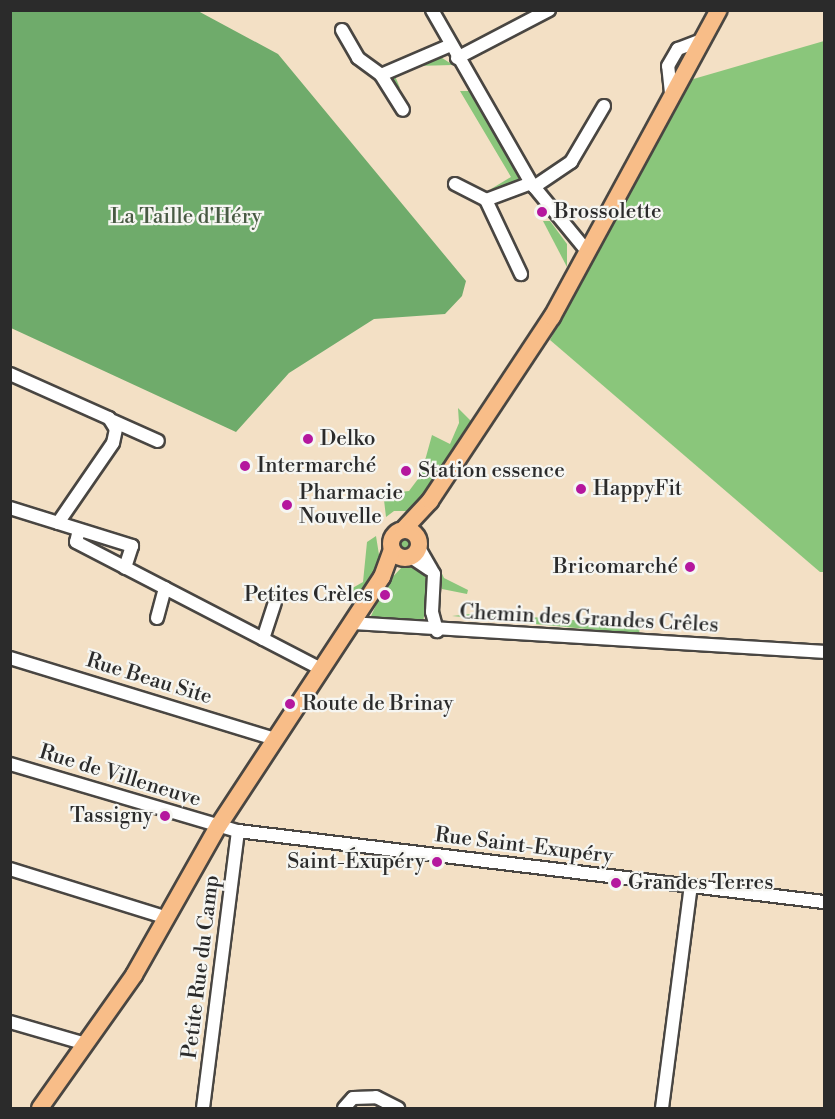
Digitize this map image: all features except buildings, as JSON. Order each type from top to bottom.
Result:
[{"type":"main road","points":[[40,1108],[86,1044],[167,918],[219,825],[381,577],[408,547],[430,501],[552,317],[671,93],[719,10]]},
{"type":"street","points":[[432,10],[532,185],[586,250]]},
{"type":"street","points":[[457,57],[530,14],[549,10]]},
{"type":"street","points":[[342,30],[358,58],[381,75],[402,110]]},
{"type":"street","points":[[381,75],[451,45]]},
{"type":"street","points":[[486,200],[532,185],[571,162],[604,106]]},
{"type":"street","points":[[455,183],[486,200],[521,274]]},
{"type":"street","points":[[10,374],[158,441]]},
{"type":"street","points":[[58,523],[113,443],[113,421]]},
{"type":"street","points":[[10,508],[132,546],[125,568]]},
{"type":"street","points":[[80,530],[76,542],[321,669]]},
{"type":"street","points":[[408,547],[434,574],[432,612],[437,631]]},
{"type":"street","points":[[157,618],[165,588]]},
{"type":"street","points":[[263,639],[275,603]]},
{"type":"street","name":"Chemin des Grandes Crêles","points":[[351,623],[437,631],[825,652]]},
{"type":"street","name":"Rue Beau Site","points":[[10,658],[275,739]]},
{"type":"street","name":"Rue de Villeneuve","points":[[10,764],[219,825]]},
{"type":"street","name":"Rue Saint-Exupéry","points":[[219,825],[238,831],[825,902]]},
{"type":"street","name":"Petite Rue du Camp","points":[[203,1108],[238,831]]},
{"type":"street","points":[[10,869],[167,918]]},
{"type":"street","points":[[662,1108],[691,886]]},
{"type":"street","points":[[10,1022],[86,1044]]},
{"type":"street","points":[[344,1108],[353,1098],[376,1096],[398,1108]]},
{"type":"green space","name":"La Taille d'Héry","points":[[11,10],[198,11],[278,54],[466,281],[462,296],[445,314],[374,319],[289,373],[236,432],[11,328]]},
{"type":"green space","points":[[824,41],[824,572],[820,572],[550,340],[690,80]]},
{"type":"green space","points":[[439,56],[453,65],[415,66],[395,76],[400,88],[392,86],[392,76],[413,65]]},
{"type":"green space","points":[[460,91],[469,91],[520,178],[494,193],[491,189],[511,177]]},
{"type":"green space","points":[[543,221],[550,221],[567,244],[567,267]]},
{"type":"green space","points":[[458,408],[471,421],[413,511],[394,511],[386,517],[384,500],[390,493],[409,491],[421,475],[432,435],[450,444],[459,423]]},
{"type":"green space","points":[[376,536],[380,561],[355,605],[349,590],[363,582],[367,542]]},
{"type":"green space","points":[[405,536],[411,538],[413,544],[411,550],[405,552],[399,550],[397,544],[399,538]]},
{"type":"green space","points":[[403,566],[418,566],[429,582],[423,623],[370,618],[386,584]]},
{"type":"green space","points":[[439,567],[444,578],[468,590],[467,594],[442,589]]},
{"type":"green space","points":[[479,613],[640,625],[639,634],[452,616]]},
{"type":"place","name":"Brossolette","points":[[542,212]]},
{"type":"place","name":"Delko","points":[[308,439]]},
{"type":"place","name":"Intermarché","points":[[245,466]]},
{"type":"place","name":"Station essence","points":[[406,471]]},
{"type":"place","name":"HappyFit","points":[[581,489]]},
{"type":"place","name":"Pharmacie Nouvelle","points":[[287,505]]},
{"type":"place","name":"Bricomarché","points":[[690,567]]},
{"type":"place","name":"Petites Crèles","points":[[385,595]]},
{"type":"place","name":"Route de Brinay","points":[[290,704]]},
{"type":"place","name":"Tassigny","points":[[165,816]]},
{"type":"place","name":"Saint-Éxupéry","points":[[437,862]]},
{"type":"place","name":"Grandes Terres","points":[[616,883]]}]
